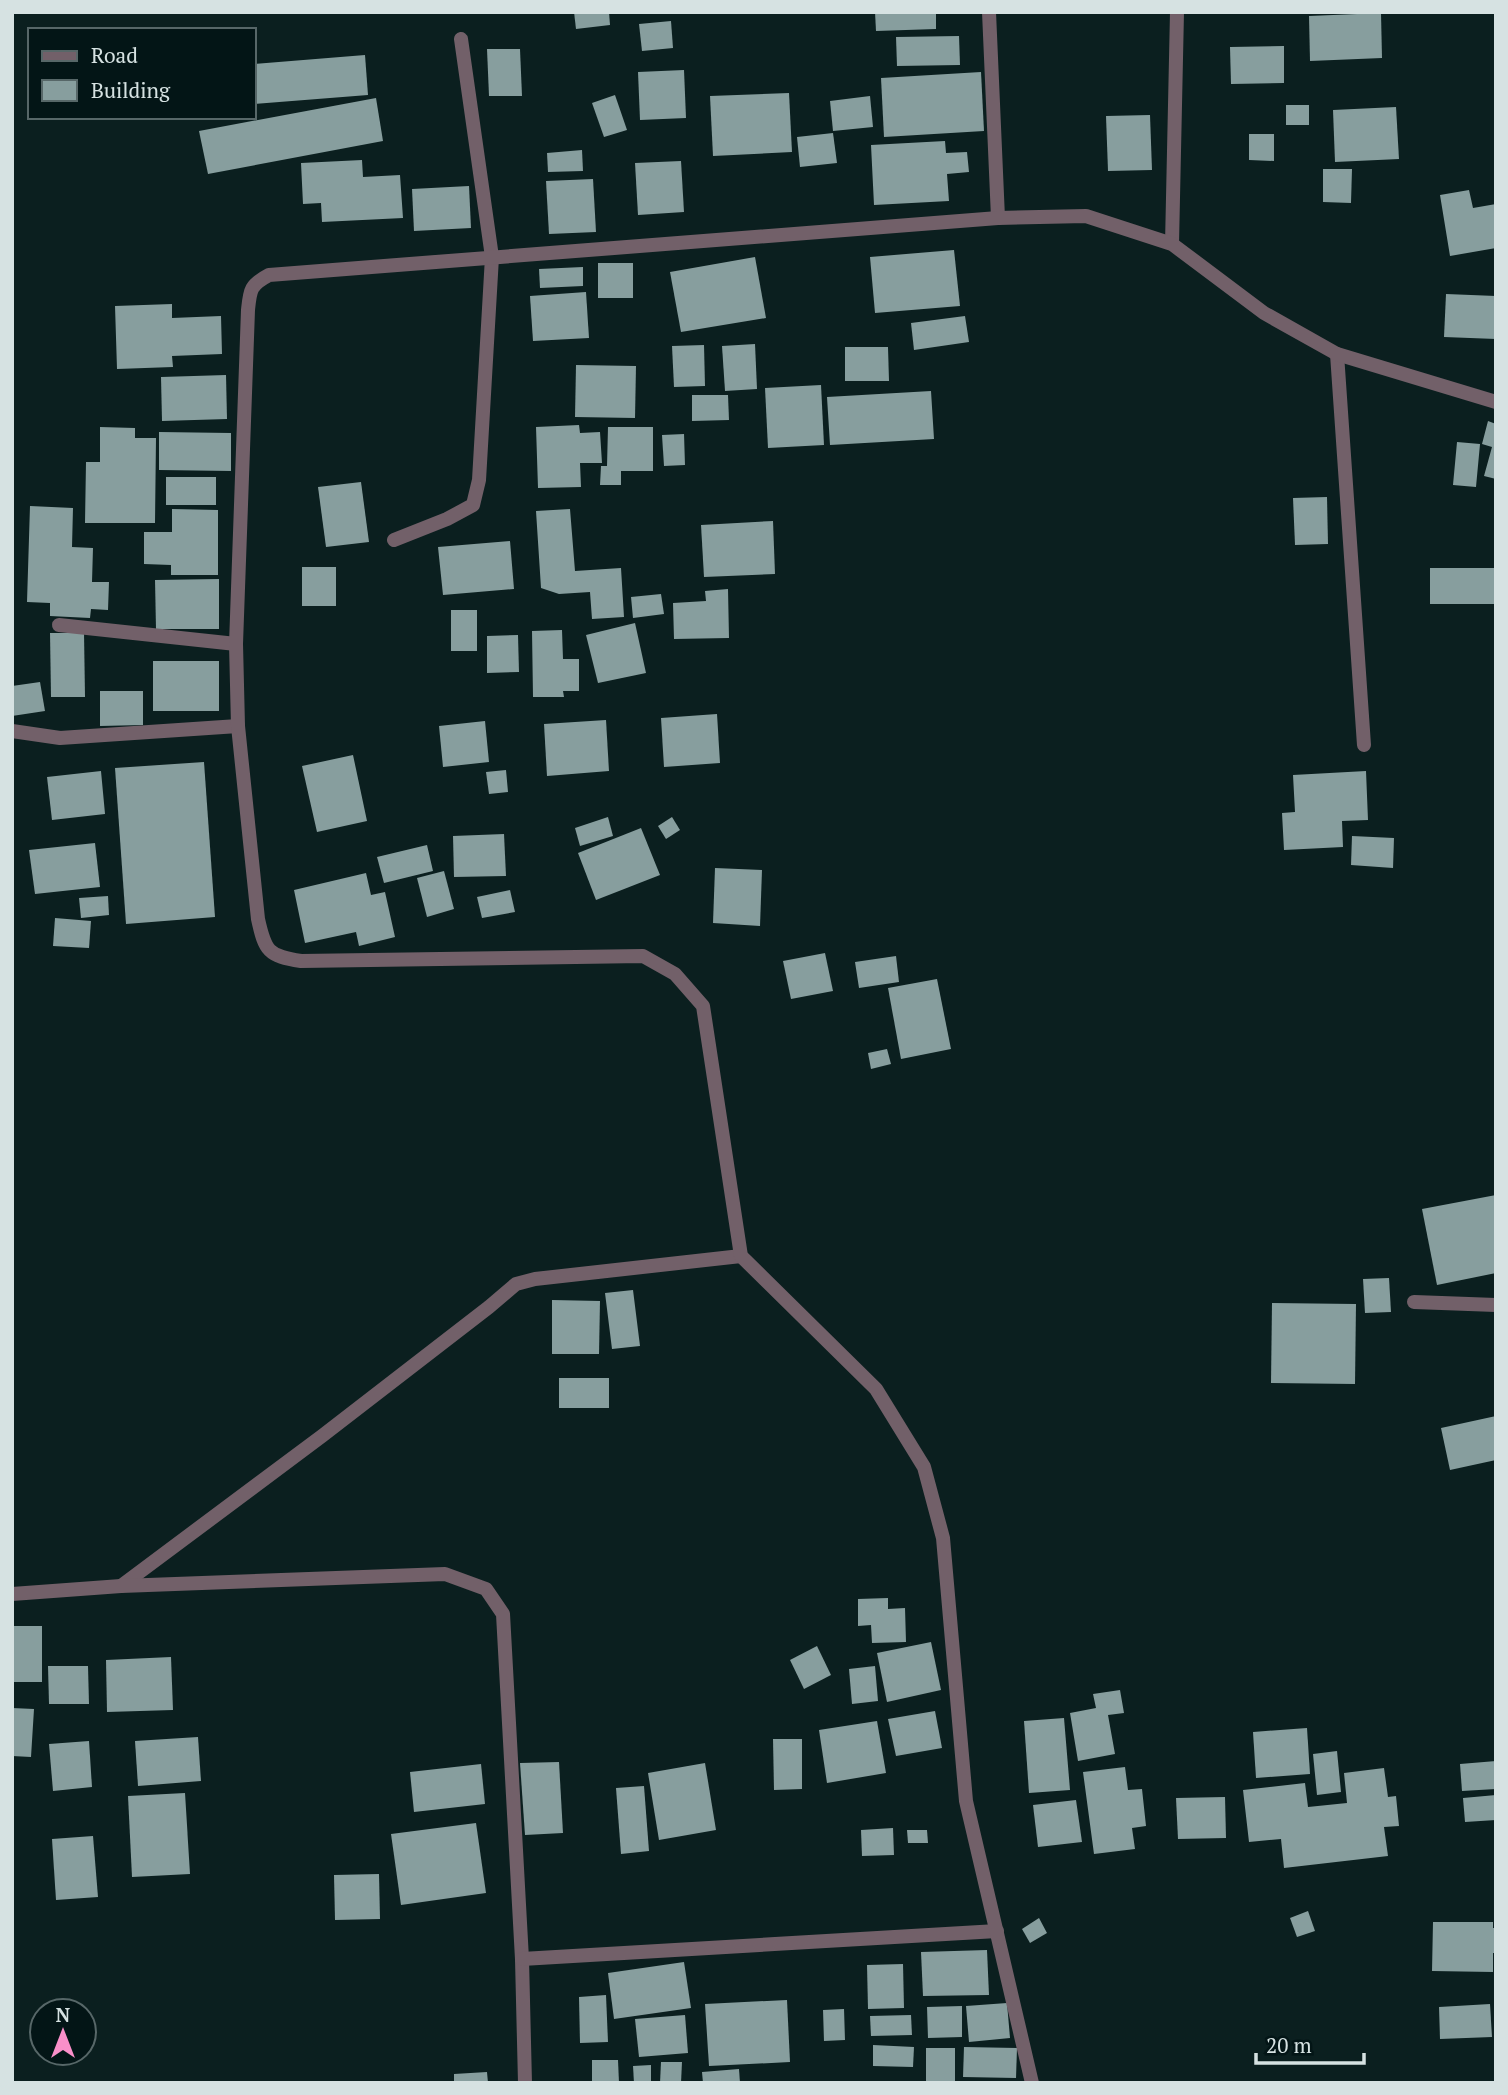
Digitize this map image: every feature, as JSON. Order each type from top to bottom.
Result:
[{"type":"street","points":[[989,12],[998,218]]},
{"type":"street","points":[[1172,244],[1177,12]]},
{"type":"street","points":[[394,540],[447,519],[473,505],[479,480],[492,257],[461,39]]},
{"type":"street","points":[[1032,2083],[966,1801],[943,1538],[924,1467],[876,1389],[741,1256],[703,1006],[675,975],[643,956],[301,961],[278,958],[263,943],[258,919],[238,726],[236,644],[250,292],[255,282],[269,275],[998,218],[1086,216],[1172,244],[1264,313],[1337,354],[1496,402]]},
{"type":"street","points":[[1337,354],[1364,745]]},
{"type":"street","points":[[59,625],[236,644]]},
{"type":"street","points":[[12,731],[60,738],[238,726]]},
{"type":"street","points":[[121,1586],[322,1436],[516,1284],[535,1279],[741,1256]]},
{"type":"street","points":[[1414,1302],[1496,1304]]},
{"type":"street","points":[[12,1594],[121,1586],[445,1574],[486,1589],[503,1614],[522,1959],[525,2083]]},
{"type":"street","points":[[522,1959],[997,1931]]},
{"type":"building","points":[[574,12],[609,12],[610,25],[576,29]]},
{"type":"building","points":[[875,12],[936,12],[936,29],[876,31]]},
{"type":"building","points":[[1381,13],[1382,58],[1310,61],[1309,16]]},
{"type":"building","points":[[671,21],[673,48],[642,51],[639,24]]},
{"type":"building","points":[[959,36],[960,65],[897,66],[896,37]]},
{"type":"building","points":[[1284,46],[1284,83],[1231,84],[1230,47]]},
{"type":"building","points":[[487,49],[520,49],[522,96],[489,96]]},
{"type":"building","points":[[365,55],[368,95],[256,104],[256,64]]},
{"type":"building","points":[[684,70],[686,118],[640,120],[638,72]]},
{"type":"building","points":[[981,72],[984,131],[884,137],[881,78]]},
{"type":"building","points":[[789,93],[792,152],[713,156],[710,96]]},
{"type":"building","points":[[615,95],[627,130],[604,137],[592,103]]},
{"type":"building","points":[[870,96],[873,127],[833,131],[830,101]]},
{"type":"building","points":[[376,98],[383,141],[208,174],[199,131]]},
{"type":"building","points":[[1286,105],[1309,105],[1309,125],[1286,125]]},
{"type":"building","points":[[1396,107],[1399,159],[1335,162],[1333,110]]},
{"type":"building","points":[[1150,115],[1152,170],[1108,171],[1106,116]]},
{"type":"building","points":[[833,133],[837,163],[800,167],[797,137]]},
{"type":"building","points":[[1249,134],[1274,134],[1274,161],[1249,160]]},
{"type":"building","points":[[945,141],[946,153],[967,152],[969,172],[947,174],[949,201],[874,205],[871,145]]},
{"type":"building","points":[[582,150],[583,171],[548,172],[547,153]]},
{"type":"building","points":[[362,160],[363,177],[400,175],[403,218],[322,222],[321,203],[303,204],[301,163]]},
{"type":"building","points":[[681,161],[684,212],[638,215],[635,163]]},
{"type":"building","points":[[1323,169],[1352,169],[1351,203],[1323,202]]},
{"type":"building","points":[[593,179],[596,232],[549,234],[546,181]]},
{"type":"building","points":[[469,186],[471,228],[414,231],[412,189]]},
{"type":"building","points":[[1469,190],[1473,208],[1496,204],[1496,248],[1450,256],[1440,195]]},
{"type":"building","points":[[954,250],[960,306],[875,313],[870,257]]},
{"type":"building","points":[[755,257],[766,318],[681,332],[670,272]]},
{"type":"building","points":[[598,263],[633,263],[633,298],[598,298]]},
{"type":"building","points":[[583,267],[583,286],[540,288],[539,269]]},
{"type":"building","points":[[586,292],[589,338],[533,341],[530,296]]},
{"type":"building","points":[[1446,294],[1496,296],[1496,339],[1444,337]]},
{"type":"building","points":[[172,304],[172,318],[221,316],[222,354],[172,356],[173,367],[117,369],[115,306]]},
{"type":"building","points":[[965,316],[969,342],[914,350],[911,323]]},
{"type":"building","points":[[755,344],[757,389],[725,391],[722,346]]},
{"type":"building","points":[[704,345],[705,386],[674,387],[672,346]]},
{"type":"building","points":[[845,347],[888,347],[889,381],[845,381]]},
{"type":"building","points":[[576,365],[636,366],[635,418],[575,417]]},
{"type":"building","points":[[226,375],[227,419],[162,421],[161,377]]},
{"type":"building","points":[[821,385],[824,445],[768,448],[765,388]]},
{"type":"building","points":[[931,391],[934,439],[830,445],[827,397]]},
{"type":"building","points":[[692,395],[728,395],[729,420],[692,421]]},
{"type":"building","points":[[1488,421],[1496,424],[1496,479],[1484,476],[1492,447],[1482,444]]},
{"type":"building","points":[[579,425],[580,433],[600,432],[602,463],[580,463],[581,487],[538,488],[536,427]]},
{"type":"building","points":[[100,427],[135,428],[135,438],[156,438],[155,523],[85,523],[86,462],[100,462]]},
{"type":"building","points":[[608,427],[653,427],[653,471],[621,471],[621,485],[600,485],[601,466],[607,466]]},
{"type":"building","points":[[159,432],[231,433],[231,471],[159,470]]},
{"type":"building","points":[[684,434],[685,465],[664,466],[662,435]]},
{"type":"building","points":[[1457,442],[1480,444],[1476,487],[1453,485]]},
{"type":"building","points":[[166,477],[216,477],[216,505],[166,505]]},
{"type":"building","points":[[361,482],[369,542],[326,547],[318,487]]},
{"type":"building","points":[[1327,497],[1328,544],[1295,545],[1293,498]]},
{"type":"building","points":[[30,506],[73,508],[72,547],[93,548],[92,582],[109,582],[108,610],[91,609],[90,618],[50,616],[50,603],[27,602]]},
{"type":"building","points":[[172,509],[218,510],[218,575],[171,575],[171,565],[144,564],[144,532],[172,532]]},
{"type":"building","points":[[570,509],[575,571],[621,568],[624,617],[592,619],[590,592],[559,594],[541,588],[536,511]]},
{"type":"building","points":[[773,521],[775,574],[704,577],[701,525]]},
{"type":"building","points":[[510,541],[514,589],[443,595],[438,547]]},
{"type":"building","points":[[302,567],[336,567],[336,606],[302,606]]},
{"type":"building","points":[[1430,568],[1496,568],[1496,604],[1430,604]]},
{"type":"building","points":[[219,579],[219,629],[156,629],[155,580]]},
{"type":"building","points":[[728,589],[729,638],[674,639],[673,603],[706,601],[705,591]]},
{"type":"building","points":[[661,594],[664,614],[633,618],[631,597]]},
{"type":"building","points":[[451,610],[477,610],[477,651],[451,651]]},
{"type":"building","points":[[635,623],[646,673],[598,683],[586,635]]},
{"type":"building","points":[[562,630],[563,659],[579,659],[579,691],[563,691],[564,697],[533,697],[532,631]]},
{"type":"building","points":[[50,633],[84,633],[85,697],[51,697]]},
{"type":"building","points":[[518,635],[519,672],[487,673],[487,636]]},
{"type":"building","points":[[153,661],[219,661],[219,711],[153,711]]},
{"type":"building","points":[[40,682],[45,711],[12,716],[12,686]]},
{"type":"building","points":[[100,691],[143,691],[143,725],[100,726]]},
{"type":"building","points":[[717,714],[720,763],[664,767],[661,718]]},
{"type":"building","points":[[606,720],[609,771],[547,776],[544,724]]},
{"type":"building","points":[[485,721],[489,762],[443,767],[439,726]]},
{"type":"building","points":[[353,755],[367,821],[317,832],[302,766]]},
{"type":"building","points":[[204,762],[215,917],[126,924],[115,768]]},
{"type":"building","points":[[506,770],[508,792],[489,794],[486,772]]},
{"type":"building","points":[[101,771],[105,814],[52,820],[47,777]]},
{"type":"building","points":[[1366,771],[1368,820],[1342,821],[1343,847],[1284,850],[1282,813],[1295,812],[1293,775]]},
{"type":"building","points":[[608,817],[613,836],[580,846],[575,828]]},
{"type":"building","points":[[672,817],[680,830],[666,839],[658,826]]},
{"type":"building","points":[[641,828],[660,875],[596,900],[578,853]]},
{"type":"building","points":[[504,834],[506,876],[454,877],[453,836]]},
{"type":"building","points":[[1352,836],[1394,838],[1393,868],[1351,865]]},
{"type":"building","points":[[95,843],[100,887],[35,894],[29,850]]},
{"type":"building","points":[[427,845],[433,871],[384,883],[377,857]]},
{"type":"building","points":[[715,868],[762,870],[760,926],[713,923]]},
{"type":"building","points":[[444,871],[454,909],[427,917],[417,878]]},
{"type":"building","points":[[366,873],[371,895],[385,892],[395,937],[359,946],[356,932],[305,943],[294,890]]},
{"type":"building","points":[[510,890],[515,912],[482,918],[477,897]]},
{"type":"building","points":[[108,896],[109,915],[81,918],[79,898]]},
{"type":"building","points":[[55,918],[91,921],[89,948],[53,946]]},
{"type":"building","points":[[825,953],[833,991],[791,999],[783,961]]},
{"type":"building","points":[[896,956],[899,982],[859,988],[855,962]]},
{"type":"building","points":[[937,979],[951,1049],[901,1059],[888,988]]},
{"type":"building","points":[[887,1049],[891,1064],[871,1069],[868,1053]]},
{"type":"building","points":[[1496,1195],[1496,1273],[1437,1285],[1422,1209]]},
{"type":"building","points":[[1389,1278],[1391,1312],[1365,1313],[1363,1279]]},
{"type":"building","points":[[633,1290],[640,1346],[612,1349],[605,1293]]},
{"type":"building","points":[[552,1300],[600,1301],[599,1354],[552,1354]]},
{"type":"building","points":[[1272,1303],[1356,1304],[1355,1384],[1271,1383]]},
{"type":"building","points":[[559,1378],[609,1378],[609,1408],[559,1408]]},
{"type":"building","points":[[1496,1416],[1496,1460],[1450,1470],[1441,1428]]},
{"type":"building","points":[[888,1598],[888,1609],[905,1608],[906,1642],[872,1643],[871,1625],[858,1626],[858,1599]]},
{"type":"building","points":[[12,1626],[42,1626],[42,1682],[12,1682]]},
{"type":"building","points":[[931,1642],[941,1690],[887,1702],[877,1653]]},
{"type":"building","points":[[817,1646],[831,1675],[804,1689],[790,1660]]},
{"type":"building","points":[[171,1657],[173,1710],[107,1712],[106,1660]]},
{"type":"building","points":[[48,1666],[88,1666],[89,1704],[49,1704]]},
{"type":"building","points":[[875,1666],[878,1701],[852,1704],[849,1669]]},
{"type":"building","points":[[1120,1690],[1124,1713],[1108,1715],[1115,1754],[1078,1761],[1070,1713],[1096,1708],[1093,1694]]},
{"type":"building","points":[[12,1708],[34,1709],[31,1757],[12,1756]]},
{"type":"building","points":[[935,1711],[942,1748],[896,1756],[888,1719]]},
{"type":"building","points":[[1064,1718],[1070,1790],[1029,1793],[1024,1721]]},
{"type":"building","points":[[877,1721],[886,1773],[827,1783],[819,1730]]},
{"type":"building","points":[[1307,1728],[1310,1774],[1256,1778],[1253,1732]]},
{"type":"building","points":[[198,1737],[201,1781],[138,1786],[135,1741]]},
{"type":"building","points":[[773,1739],[802,1739],[802,1789],[774,1790]]},
{"type":"building","points":[[89,1741],[92,1787],[53,1791],[49,1744]]},
{"type":"building","points":[[1337,1751],[1341,1792],[1317,1795],[1313,1754]]},
{"type":"building","points":[[1496,1761],[1496,1789],[1462,1791],[1460,1764]]},
{"type":"building","points":[[559,1762],[563,1833],[525,1835],[520,1763]]},
{"type":"building","points":[[705,1763],[716,1830],[659,1840],[648,1773]]},
{"type":"building","points":[[481,1764],[485,1804],[414,1812],[410,1772]]},
{"type":"building","points":[[1125,1767],[1128,1790],[1142,1789],[1146,1826],[1132,1828],[1135,1849],[1094,1854],[1083,1772]]},
{"type":"building","points":[[1384,1768],[1388,1797],[1396,1796],[1399,1826],[1384,1827],[1388,1856],[1284,1868],[1281,1839],[1249,1842],[1243,1790],[1305,1783],[1308,1807],[1347,1803],[1344,1773]]},
{"type":"building","points":[[644,1786],[649,1851],[621,1854],[616,1788]]},
{"type":"building","points":[[185,1793],[190,1874],[132,1877],[128,1796]]},
{"type":"building","points":[[1496,1795],[1496,1820],[1465,1822],[1463,1798]]},
{"type":"building","points":[[1225,1797],[1226,1838],[1178,1839],[1176,1798]]},
{"type":"building","points":[[1076,1800],[1082,1842],[1038,1847],[1033,1805]]},
{"type":"building","points":[[476,1823],[486,1893],[401,1905],[391,1834]]},
{"type":"building","points":[[893,1828],[894,1855],[862,1856],[861,1830]]},
{"type":"building","points":[[907,1830],[927,1830],[928,1843],[908,1843]]},
{"type":"building","points":[[93,1836],[98,1897],[56,1900],[52,1839]]},
{"type":"building","points":[[379,1874],[380,1919],[335,1920],[334,1875]]},
{"type":"building","points":[[1308,1911],[1315,1931],[1297,1937],[1290,1918]]},
{"type":"building","points":[[1039,1918],[1047,1933],[1030,1943],[1022,1929]]},
{"type":"building","points":[[1433,1922],[1493,1922],[1493,1928],[1496,1928],[1496,1953],[1493,1953],[1493,1972],[1432,1971]]},
{"type":"building","points":[[987,1950],[989,1995],[923,1996],[921,1952]]},
{"type":"building","points":[[684,1962],[691,2008],[614,2019],[608,1973]]},
{"type":"building","points":[[903,1964],[904,2008],[868,2009],[867,1965]]},
{"type":"building","points":[[606,1995],[608,2042],[580,2043],[579,1997]]},
{"type":"building","points":[[787,2000],[790,2062],[709,2066],[705,2004]]},
{"type":"building","points":[[1007,2003],[1010,2038],[969,2042],[966,2006]]},
{"type":"building","points":[[1490,2004],[1492,2037],[1440,2039],[1439,2007]]},
{"type":"building","points":[[962,2006],[962,2037],[928,2038],[927,2007]]},
{"type":"building","points":[[844,2009],[845,2040],[824,2041],[823,2010]]},
{"type":"building","points":[[685,2015],[688,2053],[639,2057],[635,2019]]},
{"type":"building","points":[[911,2015],[912,2035],[871,2036],[870,2016]]},
{"type":"building","points":[[873,2045],[914,2047],[913,2067],[873,2066]]},
{"type":"building","points":[[964,2047],[1017,2048],[1016,2078],[963,2077]]},
{"type":"building","points":[[926,2048],[955,2048],[955,2083],[926,2083]]},
{"type":"building","points":[[592,2060],[618,2060],[619,2083],[592,2083]]},
{"type":"building","points":[[661,2062],[682,2062],[681,2083],[660,2083]]},
{"type":"building","points":[[651,2065],[651,2083],[634,2083],[633,2066]]},
{"type":"building","points":[[739,2069],[740,2083],[703,2083],[702,2072]]},
{"type":"building","points":[[487,2072],[488,2083],[454,2083],[454,2074]]}]
